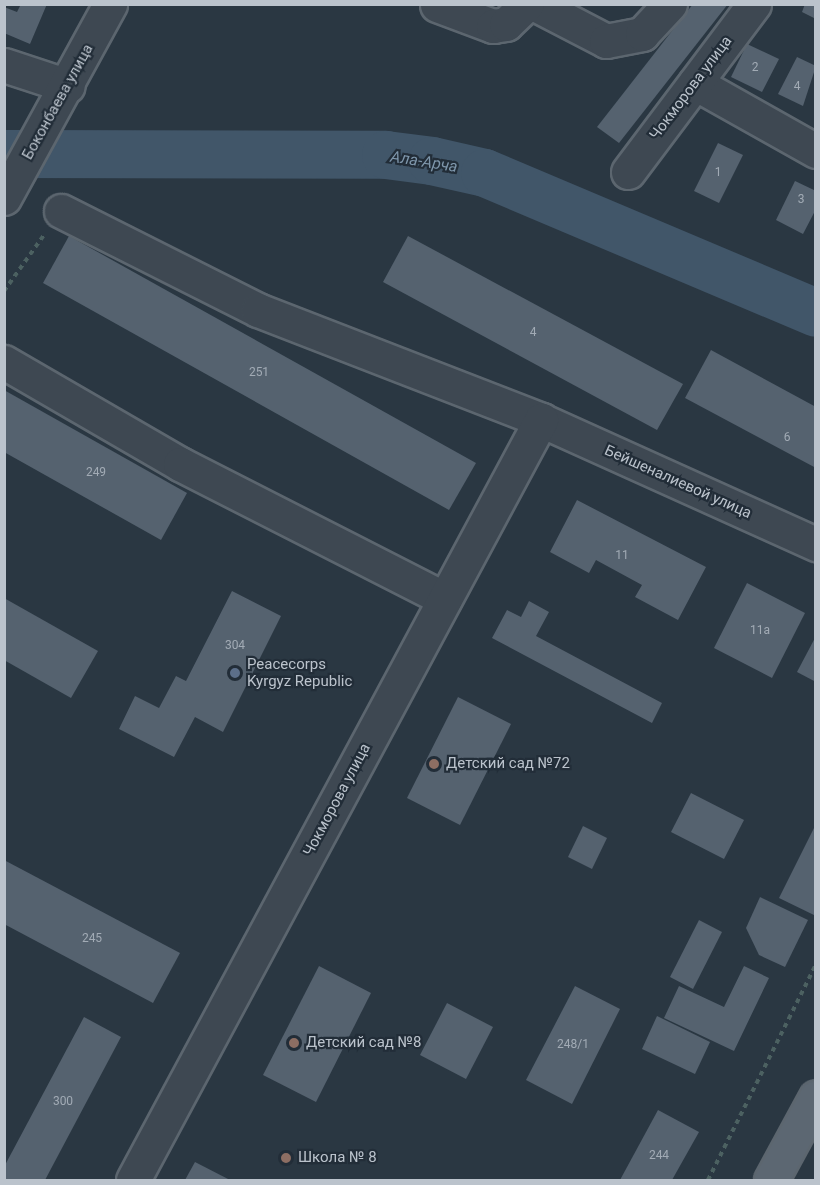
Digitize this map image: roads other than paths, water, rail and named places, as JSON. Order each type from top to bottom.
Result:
[{"type":"main road","points":[[771,1180],[816,1097]]},
{"type":"street","name":"Боконбаева улица","points":[[4,198],[62,98],[110,4]]},
{"type":"street","points":[[437,5],[493,26],[506,24],[527,4]]},
{"type":"street","points":[[535,4],[606,41],[642,34],[670,4]]},
{"type":"street","name":"Чокморова улица","points":[[628,172],[754,4]]},
{"type":"street","points":[[4,65],[62,98]]},
{"type":"street","points":[[695,83],[816,151]]},
{"type":"street","points":[[4,90],[62,98]]},
{"type":"street","name":"Бейшеналиевой улица","points":[[60,211],[258,310],[541,420],[816,544]]},
{"type":"street","points":[[4,362],[180,464],[445,599]]},
{"type":"street","name":"Чокморова улица","points":[[133,1180],[541,420]]},
{"type":"waterway","name":"Ала-Арча","points":[[4,154],[386,155],[432,161],[485,173],[816,313]]},
{"type":"place","name":"Peacecorps Kyrgyz Republic","points":[[235,673]]},
{"type":"place","name":"Детский сад №72","points":[[434,764]]},
{"type":"place","name":"Детский сад №8","points":[[294,1043]]},
{"type":"place","name":"Школа № 8","points":[[286,1158]]}]
